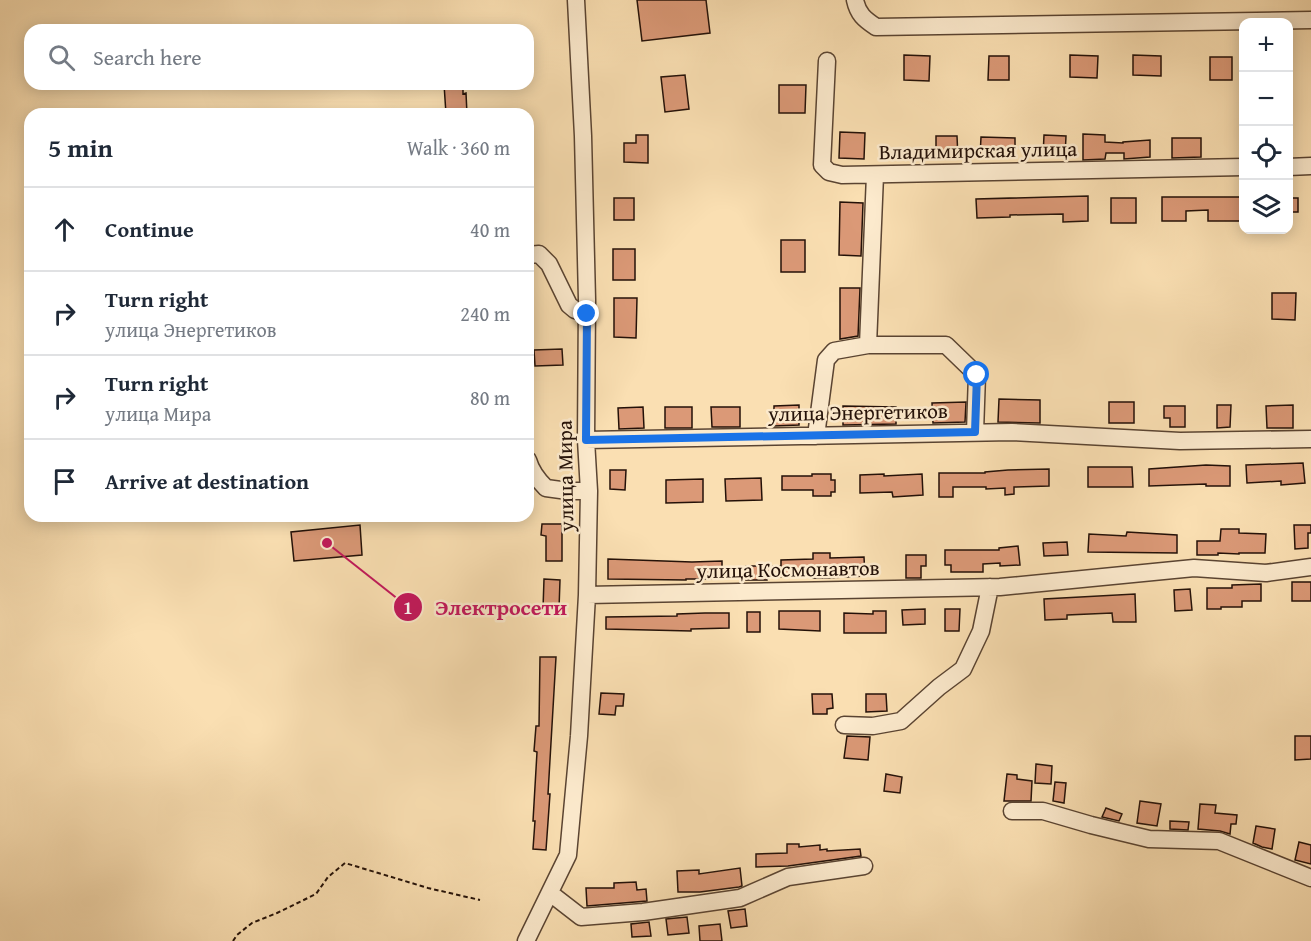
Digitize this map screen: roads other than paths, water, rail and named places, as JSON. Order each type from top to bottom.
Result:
[{"type":"street","name":"улица Мира","points":[[526,941],[568,855],[579,736],[587,595],[589,491],[586,440],[587,314],[584,136],[576,0]]},
{"type":"street","points":[[855,0],[863,19],[876,27],[1311,20]]},
{"type":"street","name":"Владимирская улица","points":[[827,61],[822,165],[829,172],[842,175],[875,175],[1239,168]]},
{"type":"street","points":[[1293,167],[1311,166]]},
{"type":"street","points":[[868,345],[875,175]]},
{"type":"street","points":[[534,255],[539,255],[549,264],[569,305],[587,314]]},
{"type":"street","points":[[816,436],[826,360],[834,351],[868,345],[946,345],[977,375],[975,432]]},
{"type":"street","name":"улица Энергетиков","points":[[586,440],[975,432],[1180,441],[1311,438]]},
{"type":"street","points":[[534,473],[546,489],[589,491]]},
{"type":"street","name":"улица Космонавтов","points":[[587,595],[990,587],[1194,568],[1266,573],[1311,567]]},
{"type":"street","points":[[844,725],[873,726],[901,721],[963,669],[981,631],[990,587]]},
{"type":"street","points":[[1012,811],[1043,811],[1149,839],[1219,841],[1311,878]]},
{"type":"street","points":[[550,893],[581,917],[643,912],[740,898],[788,877],[864,866]]},
{"type":"place","name":"Электросети","points":[[327,543]]}]
